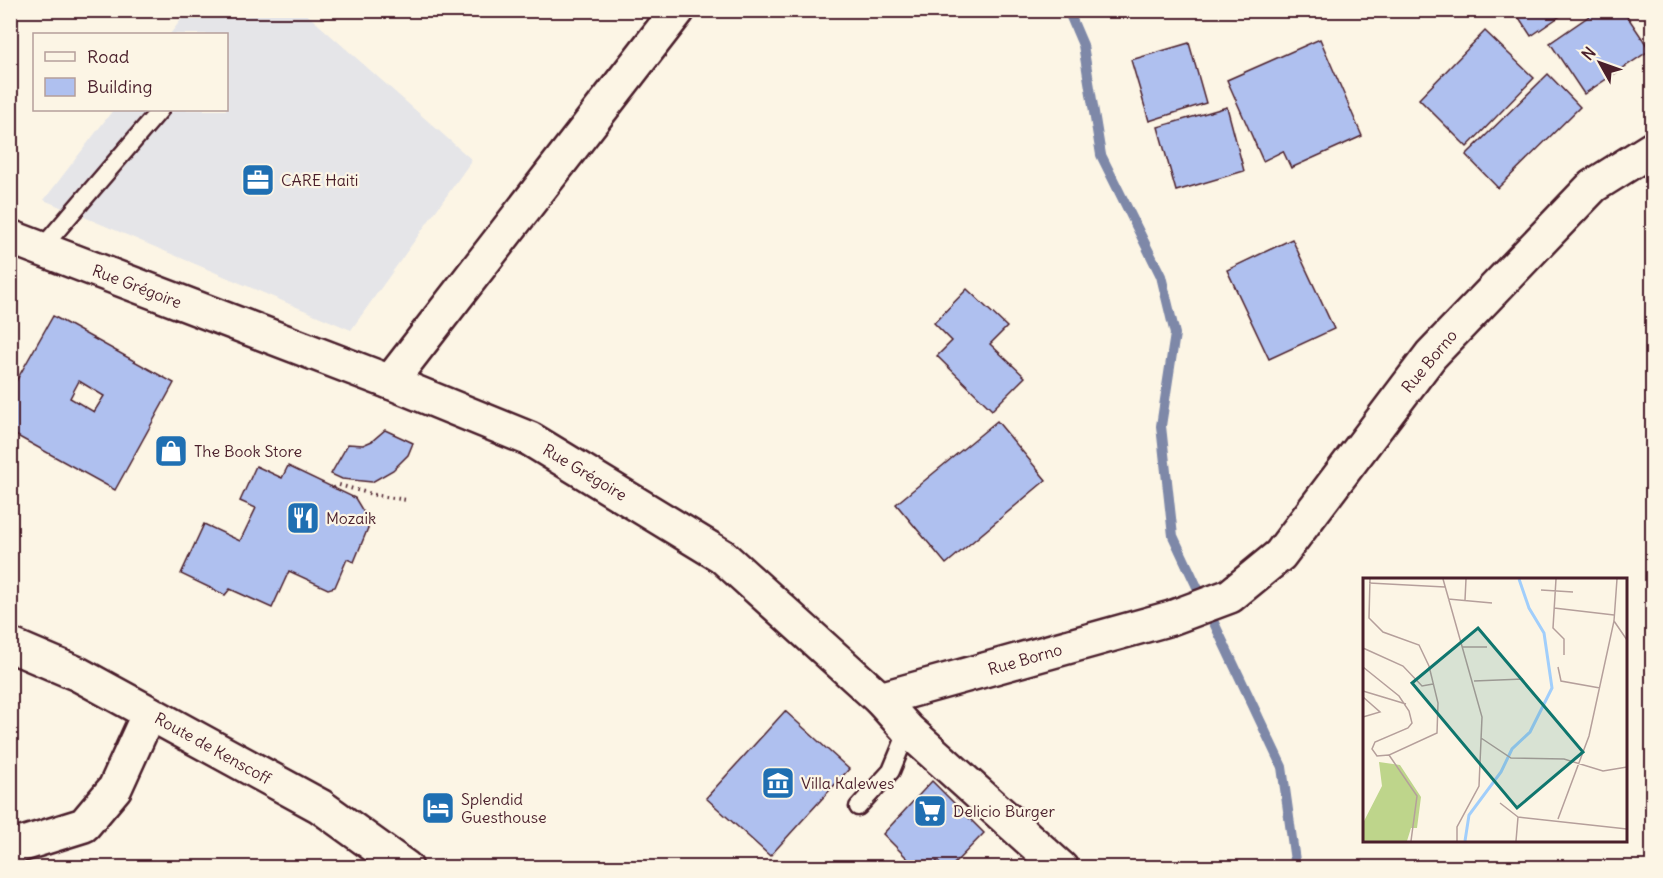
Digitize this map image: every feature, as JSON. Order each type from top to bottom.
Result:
[{"type":"street","points":[[390,382],[678,10]]},
{"type":"street","name":"Rue Borno","points":[[880,699],[1171,618],[1230,596],[1280,555],[1431,355],[1593,186],[1653,149]]},
{"type":"street","name":"Rue Grégoire","points":[[10,237],[390,382],[530,439],[722,556],[880,699],[908,730],[1061,867]]},
{"type":"street","name":"Route de Kenscoff","points":[[10,645],[78,674],[320,806],[406,867]]},
{"type":"street","points":[[10,848],[84,825],[115,788],[150,713]]},
{"type":"lane","points":[[41,249],[159,111]]},
{"type":"lane","points":[[858,807],[891,771],[908,730]]},
{"type":"path","points":[[334,488],[339,485],[379,496],[407,500]]},
{"type":"shaded area","name":"CARE Haiti","points":[[188,11],[303,11],[472,160],[351,330],[44,200],[112,111],[228,111],[228,33],[171,33]]},
{"type":"building","points":[[1514,10],[1569,10],[1531,36]]},
{"type":"building","points":[[1598,10],[1623,10],[1650,50],[1584,94],[1550,43]]},
{"type":"building","points":[[1485,31],[1534,78],[1467,147],[1419,99]]},
{"type":"building","points":[[1320,39],[1362,136],[1291,168],[1283,151],[1263,161],[1227,80]]},
{"type":"building","points":[[1189,43],[1206,103],[1149,121],[1131,60]]},
{"type":"building","points":[[1548,74],[1580,107],[1498,188],[1466,155]]},
{"type":"building","points":[[1227,107],[1244,171],[1176,191],[1158,127]]},
{"type":"building","points":[[1292,239],[1334,329],[1269,359],[1227,270]]},
{"type":"building","points":[[967,289],[1007,327],[990,344],[1025,377],[992,410],[937,356],[952,341],[934,323]]},
{"type":"building","points":[[53,316],[174,383],[115,490],[10,432],[10,392]],"holes":[[[79,381],[104,396],[94,412],[70,398]]]},
{"type":"building","points":[[997,421],[1046,480],[946,564],[896,504]]},
{"type":"building","points":[[385,430],[413,443],[408,455],[393,470],[372,482],[342,479],[331,474],[348,444],[363,445]]},
{"type":"building","points":[[256,466],[282,478],[288,466],[355,498],[370,523],[354,562],[347,559],[335,587],[328,589],[289,571],[272,608],[230,589],[225,595],[181,574],[204,524],[240,541],[256,508],[240,501]]},
{"type":"building","name":"Villa Kalewes","points":[[785,711],[849,769],[770,856],[706,798]]},
{"type":"building","points":[[932,781],[984,833],[950,868],[944,868],[937,861],[931,868],[917,868],[883,834]]},
{"type":"waterway","points":[[1068,10],[1083,45],[1101,155],[1161,276],[1175,334],[1161,426],[1173,536],[1282,767],[1296,868]]},
{"type":"place","name":"CARE Haiti","points":[[258,180]]},
{"type":"place","name":"The Book Store","points":[[171,451]]},
{"type":"place","name":"Mozaik","points":[[303,518]]},
{"type":"place","name":"Villa Kalewes","points":[[778,783]]},
{"type":"place","name":"Splendid Guesthouse","points":[[438,808]]},
{"type":"place","name":"Delicio Burger","points":[[930,811]]}]
